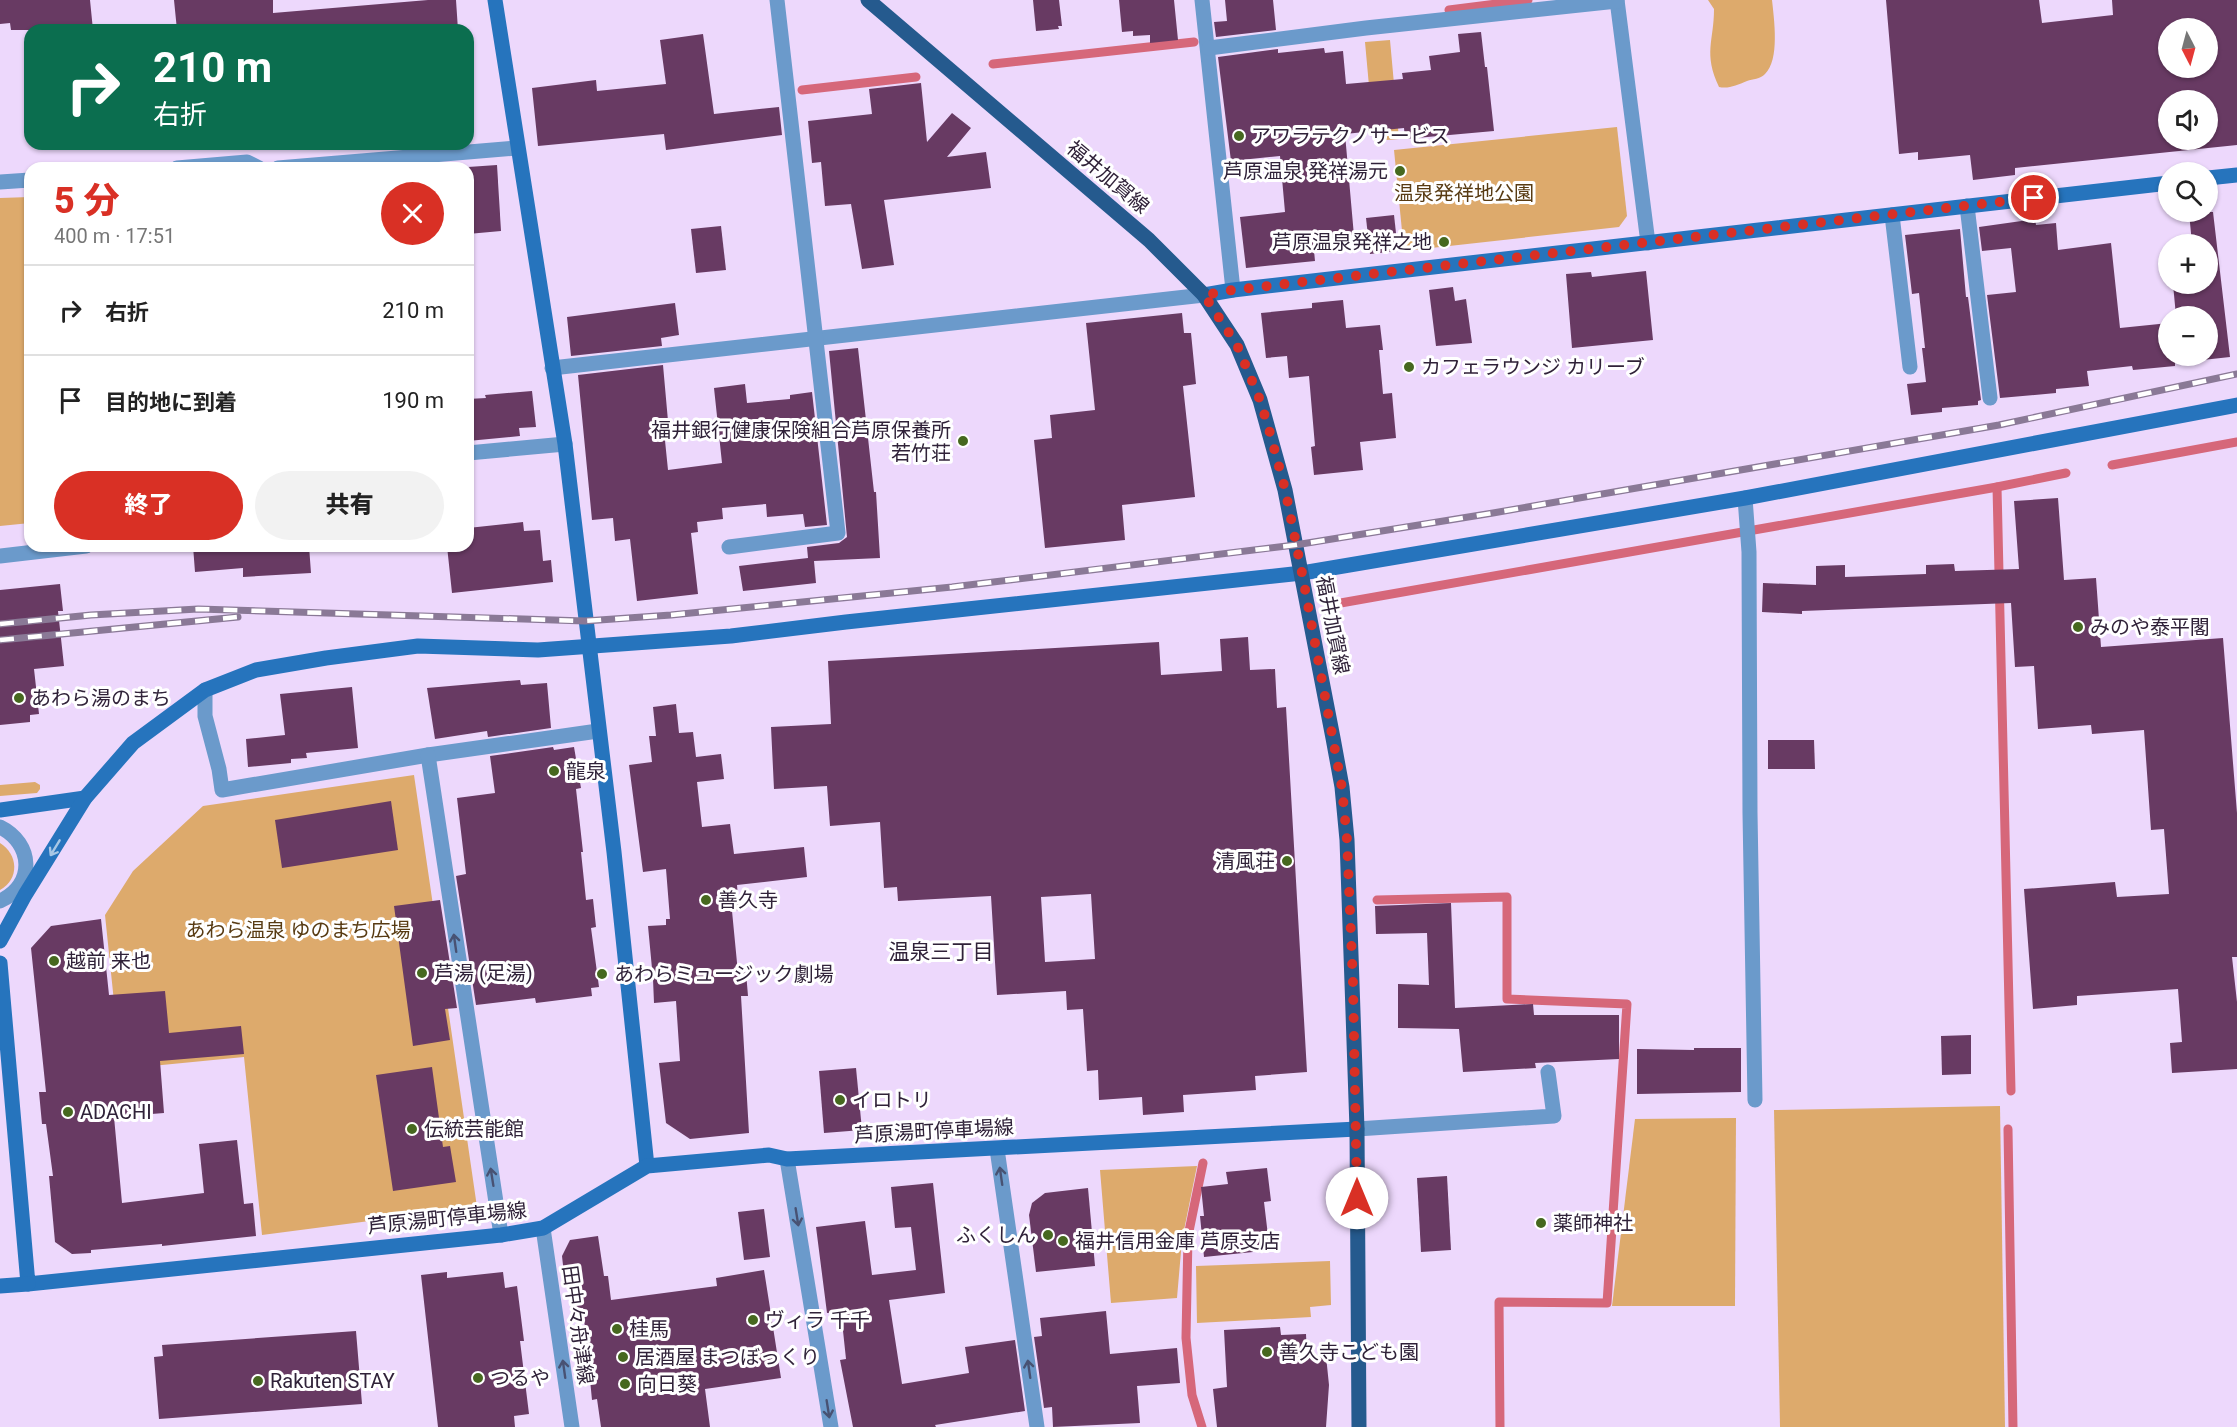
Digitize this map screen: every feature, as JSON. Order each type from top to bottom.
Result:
[{"type":"main road","name":"福井加賀線","points":[[868,0],[1149,240],[1204,295],[1237,345],[1260,400],[1285,489],[1343,798],[1347,840],[1357,1129],[1359,1427]]},
{"type":"street","points":[[495,0],[565,444],[615,864],[647,1166]]},
{"type":"street","points":[[729,547],[838,533],[777,0]]},
{"type":"street","points":[[1202,0],[1209,48],[1233,290]]},
{"type":"street","points":[[1209,48],[1397,24],[1617,1],[1648,243]]},
{"type":"street","points":[[350,162],[517,148]]},
{"type":"street","points":[[2218,177],[2237,175]]},
{"type":"street","points":[[0,182],[24,180]]},
{"type":"street","points":[[552,368],[2158,184]]},
{"type":"street","points":[[1967,206],[1990,398]]},
{"type":"street","points":[[1892,215],[1910,367]]},
{"type":"street","points":[[0,901],[41,871],[85,798],[133,743],[205,690],[256,670],[418,646],[538,650],[731,636],[1302,573],[1745,498],[2237,405]]},
{"type":"street","points":[[474,452],[565,444]]},
{"type":"street","points":[[1745,498],[1749,552],[1750,813],[1755,1101]]},
{"type":"street","points":[[0,556],[34,552]]},
{"type":"street","points":[[205,690],[205,716],[222,790],[428,755],[598,731]]},
{"type":"street","points":[[428,755],[501,1235]]},
{"type":"street","points":[[0,810],[85,798]]},
{"type":"street","points":[[0,827],[11,833],[21,844],[26,855],[23,885],[0,941]]},
{"type":"street","points":[[0,963],[28,1284]]},
{"type":"street","points":[[1357,1129],[1554,1116],[1548,1072]]},
{"type":"street","name":"芦原湯町停車場線","points":[[0,1286],[501,1235],[543,1228],[647,1166],[770,1155],[787,1159],[1357,1129]]},
{"type":"street","points":[[997,1149],[1037,1427]]},
{"type":"street","points":[[787,1159],[831,1427]]},
{"type":"street","name":"田中々舟津線","points":[[543,1228],[572,1427]]},
{"type":"green space","points":[[1708,0],[1772,0],[1775,28],[1773,59],[1770,68],[1763,76],[1733,86],[1719,87],[1711,65],[1710,47],[1714,9]]},
{"type":"green space","points":[[1390,40],[1399,139],[1374,141],[1365,42]]},
{"type":"green space","name":"温泉発祥地公園","points":[[1617,127],[1627,216],[1619,227],[1404,251],[1394,150]]},
{"type":"green space","points":[[24,197],[24,524],[0,526],[0,198]]},
{"type":"green space","name":"あわら温泉 ゆのまち広場","points":[[414,775],[477,1207],[262,1235],[244,1057],[121,1069],[105,915],[133,871],[203,806]]},
{"type":"green space","points":[[35,782],[40,785],[37,793],[0,796],[0,785]]},
{"type":"green space","points":[[0,843],[10,853],[14,873],[11,880],[0,890]]},
{"type":"green space","points":[[2000,1106],[2005,1427],[1780,1427],[1774,1110]]},
{"type":"green space","points":[[1736,1118],[1735,1306],[1612,1306],[1635,1119]]},
{"type":"green space","points":[[1197,1166],[1182,1240],[1177,1298],[1111,1303],[1100,1170]]},
{"type":"green space","points":[[1330,1261],[1331,1305],[1310,1307],[1311,1317],[1197,1323],[1196,1266]]},
{"type":"building","points":[[0,0],[90,0],[92,24],[24,24],[24,30],[11,30],[10,23],[0,24]]},
{"type":"building","points":[[174,0],[273,0],[273,13],[428,0],[456,0],[458,24],[176,24]]},
{"type":"building","points":[[1033,0],[1059,0],[1062,26],[1058,26],[1059,29],[1036,31]]},
{"type":"building","points":[[1119,0],[1174,0],[1178,40],[1150,43],[1150,35],[1133,36],[1133,31],[1122,32]]},
{"type":"building","points":[[1225,0],[1273,0],[1276,30],[1216,37],[1214,22],[1227,21]]},
{"type":"building","points":[[1886,0],[2039,0],[2042,23],[2113,15],[2112,0],[2237,0],[2237,145],[2218,147],[2218,90],[2158,90],[2158,150],[2189,150],[2015,168],[2015,175],[1973,180],[1970,155],[1918,160],[1918,152],[1899,154]]},
{"type":"building","points":[[1481,32],[1494,131],[1405,139],[1404,128],[1345,134],[1354,236],[1313,240],[1315,261],[1246,268],[1240,217],[1285,212],[1280,156],[1231,161],[1218,57],[1278,49],[1278,53],[1324,48],[1325,53],[1343,51],[1346,84],[1403,79],[1402,73],[1431,70],[1429,56],[1460,52],[1458,34]]},
{"type":"building","points":[[703,34],[714,114],[779,107],[782,135],[666,150],[664,134],[538,146],[532,88],[596,80],[597,91],[666,84],[660,40]]},
{"type":"building","points":[[921,83],[927,142],[952,113],[971,128],[947,157],[986,152],[991,188],[884,200],[894,265],[862,269],[851,204],[825,206],[821,162],[812,163],[808,121],[872,114],[869,89]]},
{"type":"building","points":[[497,165],[501,231],[474,233],[474,167]]},
{"type":"building","points":[[1394,215],[1398,251],[1370,254],[1366,218]]},
{"type":"building","points":[[2035,219],[2036,225],[2056,223],[2058,250],[2111,243],[2120,328],[2158,324],[2158,366],[2175,366],[2133,370],[2132,366],[2087,371],[2089,386],[2056,389],[2056,393],[2000,398],[1987,295],[2016,292],[2011,248],[1982,251],[1979,227]]},
{"type":"building","points":[[2190,222],[2214,222],[2216,234],[2191,234]]},
{"type":"building","points":[[721,226],[726,270],[696,273],[691,229]]},
{"type":"building","points":[[1960,229],[1966,297],[1968,297],[1981,400],[1978,401],[1978,405],[1942,408],[1942,412],[1911,415],[1907,384],[1926,382],[1922,348],[1925,348],[1919,293],[1912,294],[1905,235]]},
{"type":"building","points":[[2218,255],[2230,357],[2218,358],[2218,306],[2175,306],[2174,294],[2218,294]]},
{"type":"building","points":[[1646,271],[1653,340],[1572,348],[1566,274],[1591,272],[1592,277]]},
{"type":"building","points":[[1453,287],[1455,301],[1466,299],[1472,343],[1436,346],[1429,290]]},
{"type":"building","points":[[1343,300],[1346,328],[1380,325],[1383,350],[1379,350],[1383,394],[1392,393],[1396,438],[1360,442],[1363,470],[1314,475],[1311,447],[1315,446],[1309,376],[1289,378],[1287,356],[1266,358],[1261,313],[1312,308],[1312,303]]},
{"type":"building","points":[[675,303],[679,335],[661,338],[662,346],[571,356],[567,317]]},
{"type":"building","points":[[1182,313],[1184,333],[1191,333],[1196,384],[1183,386],[1195,497],[1122,505],[1125,540],[1045,548],[1034,440],[1052,438],[1050,415],[1095,410],[1086,323]]},
{"type":"building","points":[[858,348],[874,492],[876,492],[880,558],[814,561],[816,583],[743,591],[739,566],[808,558],[807,547],[839,543],[847,537],[829,351]]},
{"type":"building","points":[[663,365],[668,421],[663,421],[668,470],[722,463],[714,388],[745,384],[747,403],[790,399],[790,395],[812,392],[827,525],[805,527],[803,514],[767,517],[766,504],[722,508],[723,519],[697,522],[698,532],[691,533],[698,594],[637,601],[630,539],[615,541],[613,518],[592,520],[578,375]]},
{"type":"building","points":[[532,391],[536,427],[519,428],[520,436],[474,440],[474,399],[486,398],[485,395]]},
{"type":"building","points":[[2058,498],[2064,580],[2096,578],[2101,647],[2223,638],[2237,813],[2237,957],[2232,957],[2237,1002],[2237,1069],[2172,1073],[2170,1043],[2182,1042],[2178,989],[2077,996],[2077,1005],[2033,1009],[2024,889],[2115,882],[2117,897],[2169,894],[2164,829],[2151,830],[2144,730],[2092,734],[2091,725],[2038,729],[2034,666],[2015,667],[2011,603],[1802,611],[1802,614],[1762,612],[1763,583],[1816,585],[1816,566],[1845,565],[1845,577],[1926,574],[1926,565],[1954,564],[1955,571],[2019,569],[2014,501]]},
{"type":"building","points":[[523,522],[524,531],[540,530],[543,561],[551,560],[553,582],[452,593],[448,552],[474,552],[474,527]]},
{"type":"building","points":[[193,552],[309,552],[311,573],[243,577],[243,568],[195,572]]},
{"type":"building","points":[[60,584],[63,611],[58,611],[64,666],[34,669],[39,714],[30,715],[30,722],[0,725],[0,590]]},
{"type":"building","points":[[1248,637],[1250,670],[1275,669],[1277,708],[1286,707],[1307,1072],[1255,1076],[1256,1090],[1183,1095],[1184,1112],[1143,1115],[1142,1097],[1099,1100],[1098,1070],[1087,1071],[1083,1009],[1067,1010],[1066,991],[997,995],[991,896],[898,901],[897,887],[884,888],[880,822],[830,826],[827,786],[774,789],[771,727],[831,724],[828,661],[1159,642],[1161,675],[1222,671],[1220,639]],"holes":[[[1091,894],[1095,959],[1045,962],[1041,897]]]},
{"type":"building","points":[[520,680],[521,685],[547,683],[551,728],[488,737],[487,731],[435,739],[427,688]]},
{"type":"building","points":[[352,687],[358,748],[306,753],[307,758],[291,759],[291,763],[248,767],[246,739],[285,735],[280,694]]},
{"type":"building","points":[[676,704],[679,733],[693,732],[696,757],[721,754],[724,779],[697,782],[702,827],[730,824],[734,854],[804,847],[807,877],[737,885],[739,910],[732,911],[738,973],[746,972],[748,996],[741,996],[749,1133],[690,1139],[666,1123],[659,1063],[680,1061],[676,1001],[654,1003],[648,926],[666,925],[666,919],[670,919],[666,869],[643,872],[629,765],[652,762],[649,736],[656,736],[653,707]]},
{"type":"building","points":[[1768,740],[1814,740],[1815,769],[1768,769]]},
{"type":"building","points":[[553,747],[554,750],[574,747],[581,788],[576,789],[586,900],[593,899],[596,927],[591,928],[599,987],[591,988],[592,996],[536,1003],[535,998],[476,1005],[456,876],[466,874],[457,798],[495,793],[490,756]]},
{"type":"building","points":[[391,801],[398,850],[282,868],[275,820]]},
{"type":"building","name":"芦湯 (足湯)","points":[[440,900],[457,1008],[445,1009],[450,1040],[413,1046],[394,906]]},
{"type":"building","points":[[1451,903],[1455,1008],[1533,1004],[1534,1015],[1619,1015],[1619,1059],[1535,1063],[1536,1068],[1463,1072],[1459,1029],[1398,1028],[1398,984],[1429,985],[1427,933],[1376,934],[1375,906]]},
{"type":"building","points":[[101,919],[109,995],[165,991],[169,1033],[241,1026],[244,1054],[160,1061],[164,1113],[114,1117],[122,1203],[204,1193],[199,1144],[237,1140],[244,1204],[253,1203],[256,1236],[162,1246],[162,1244],[91,1250],[91,1253],[72,1254],[55,1242],[49,1176],[53,1176],[46,1124],[42,1124],[39,1092],[46,1092],[31,948],[51,926]]},
{"type":"building","points":[[1971,1035],[1971,1074],[1942,1075],[1941,1036]]},
{"type":"building","points":[[1694,1048],[1741,1048],[1741,1092],[1637,1094],[1637,1049],[1694,1050]]},
{"type":"building","name":"伝統芸能館","points":[[432,1067],[443,1147],[450,1146],[456,1182],[393,1191],[376,1075]]},
{"type":"building","name":"イロトリ","points":[[856,1068],[862,1130],[824,1133],[819,1071]]},
{"type":"building","points":[[1267,1168],[1271,1201],[1264,1202],[1269,1244],[1252,1246],[1253,1252],[1204,1257],[1200,1216],[1204,1216],[1201,1187],[1228,1184],[1226,1172]]},
{"type":"building","points":[[1447,1176],[1451,1250],[1421,1252],[1417,1178]]},
{"type":"building","points":[[933,1183],[945,1293],[889,1300],[902,1384],[969,1373],[965,1347],[1015,1340],[1025,1411],[935,1425],[936,1427],[853,1427],[840,1360],[846,1359],[841,1312],[827,1313],[816,1227],[865,1221],[872,1275],[916,1270],[911,1227],[895,1228],[891,1187]]},
{"type":"building","name":"福井信用金庫 芦原支店","points":[[1088,1188],[1095,1266],[1036,1272],[1029,1215],[1032,1203],[1045,1193]]},
{"type":"building","points":[[764,1209],[770,1257],[744,1260],[738,1212]]},
{"type":"building","points":[[598,1236],[604,1276],[608,1276],[611,1300],[717,1286],[716,1278],[764,1270],[781,1378],[705,1389],[710,1427],[601,1427],[597,1399],[592,1400],[583,1308],[572,1309],[568,1274],[564,1274],[562,1256],[570,1240]]},
{"type":"building","name":"つるや","points":[[447,1272],[447,1278],[503,1272],[505,1288],[517,1286],[524,1341],[520,1341],[529,1414],[514,1416],[515,1427],[438,1427],[421,1275]]},
{"type":"building","points":[[1106,1311],[1110,1354],[1177,1348],[1180,1383],[1137,1386],[1140,1423],[1053,1427],[1052,1407],[1044,1408],[1034,1337],[1042,1336],[1040,1318]]},
{"type":"building","points":[[1280,1327],[1281,1335],[1306,1334],[1307,1357],[1326,1356],[1329,1385],[1326,1427],[1217,1427],[1213,1389],[1227,1387],[1224,1330]]},
{"type":"building","name":"Rakuten STAY","points":[[356,1331],[362,1404],[159,1419],[154,1357],[163,1356],[162,1345]]},
{"type":"waterway","points":[[1449,10],[1528,0]]},
{"type":"waterway","points":[[993,64],[1194,42]]},
{"type":"waterway","points":[[802,90],[916,77]]},
{"type":"waterway","points":[[2112,465],[2237,442]]},
{"type":"waterway","points":[[1335,604],[2066,473]]},
{"type":"waterway","points":[[1997,487],[2011,1091]]},
{"type":"waterway","points":[[1377,900],[1507,897],[1507,999],[1627,1004],[1607,1303],[1499,1302],[1500,1427]]},
{"type":"waterway","points":[[2008,1129],[2013,1427]]},
{"type":"waterway","points":[[1202,1427],[1192,1395],[1186,1338],[1188,1236],[1203,1163]]},
{"type":"railway","points":[[0,624],[91,615],[198,609],[585,621],[671,615],[952,587],[1295,545],[1493,513],[1999,425],[2237,374]]},
{"type":"railway","points":[[0,640],[238,617]]},
{"type":"place","name":"アワラテクノサービス","points":[[1239,136]]},
{"type":"place","name":"芦原温泉 発祥湯元","points":[[1400,171]]},
{"type":"place","name":"芦原温泉発祥之地","points":[[1444,242]]},
{"type":"place","name":"カフェラウンジ カリーブ","points":[[1409,367]]},
{"type":"place","name":"福井銀行健康保険組合芦原保養所 若竹荘","points":[[963,441]]},
{"type":"place","name":"みのや泰平閣","points":[[2078,627]]},
{"type":"place","name":"あわら湯のまち","points":[[19,698]]},
{"type":"place","name":"龍泉","points":[[554,771]]},
{"type":"place","name":"清風荘","points":[[1287,861]]},
{"type":"place","name":"善久寺","points":[[706,900]]},
{"type":"place","name":"越前 来也","points":[[54,961]]},
{"type":"place","name":"芦湯 (足湯)","points":[[422,973]]},
{"type":"place","name":"あわらミュージック劇場","points":[[602,974]]},
{"type":"place","name":"イロトリ","points":[[840,1100]]},
{"type":"place","name":"ADACHI","points":[[68,1112]]},
{"type":"place","name":"伝統芸能館","points":[[412,1129]]},
{"type":"place","name":"薬師神社","points":[[1541,1223]]},
{"type":"place","name":"ふくしん","points":[[1048,1235]]},
{"type":"place","name":"福井信用金庫 芦原支店","points":[[1063,1241]]},
{"type":"place","name":"ヴィラ 千千","points":[[753,1320]]},
{"type":"place","name":"桂馬","points":[[617,1329]]},
{"type":"place","name":"善久寺こども園","points":[[1267,1352]]},
{"type":"place","name":"居酒屋 まつぼっくり","points":[[623,1357]]},
{"type":"place","name":"つるや","points":[[478,1378]]},
{"type":"place","name":"Rakuten STAY","points":[[258,1381]]},
{"type":"place","name":"向日葵","points":[[625,1384]]},
{"type":"district","name":"温泉三丁目","points":[[941,952]]},
{"type":"route","points":[[1357,1198],[1353,983],[1347,840],[1342,788],[1285,489],[1270,433],[1260,400],[1237,345],[1204,295],[2034,198]]}]
